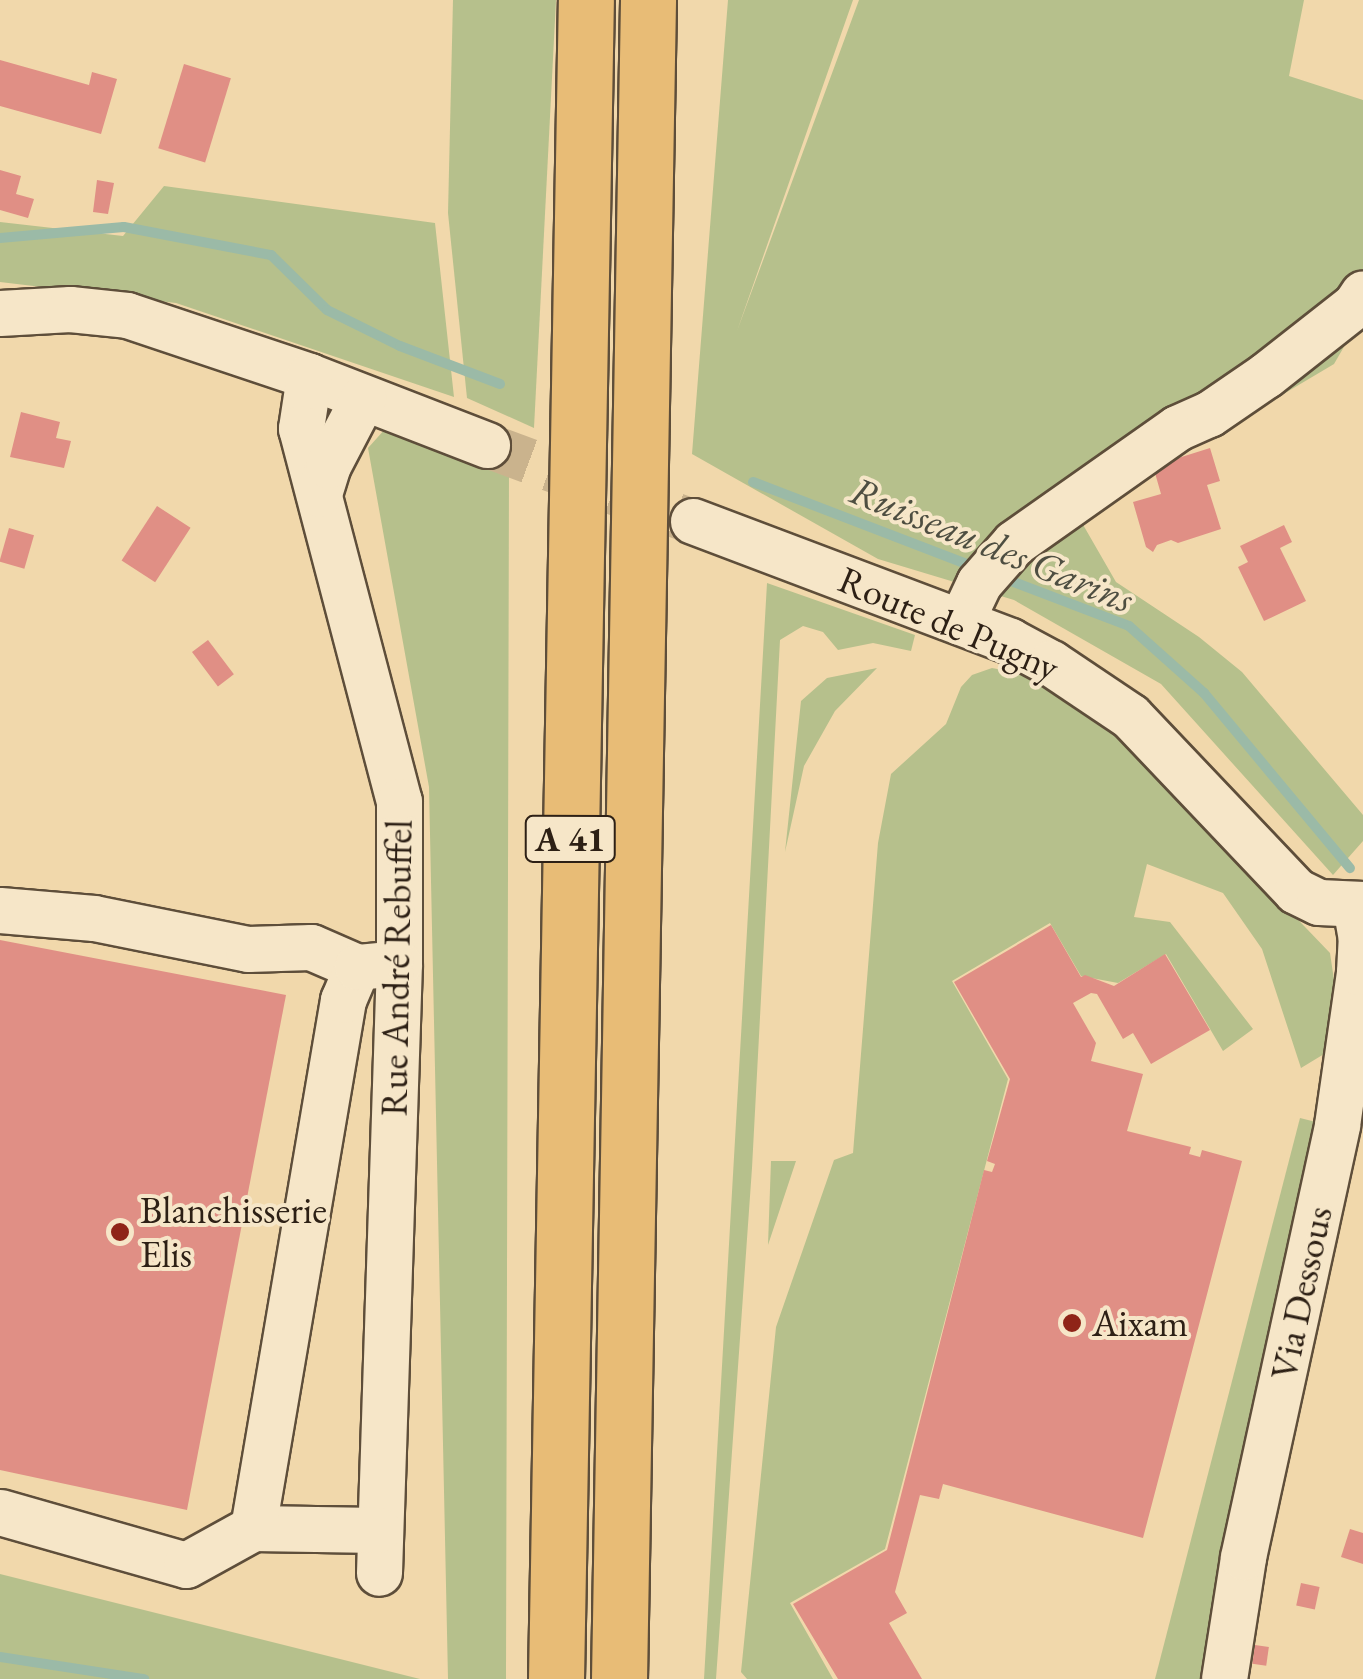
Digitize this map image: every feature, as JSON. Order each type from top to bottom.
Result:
[{"type":"highway","name":"A 41","points":[[556,1679],[586,0]]},
{"type":"highway","name":"A 41","points":[[619,1679],[648,0]]},
{"type":"street","points":[[981,587],[1014,543],[1177,428],[1210,414],[1266,375],[1360,299]]},
{"type":"street","points":[[0,312],[70,309],[128,314],[309,376],[488,445]]},
{"type":"street","name":"Rue André Rebuffel","points":[[252,1528],[378,1551],[378,965],[400,801],[301,428],[309,376]]},
{"type":"street","points":[[319,494],[328,465],[363,398]]},
{"type":"street","name":"Route de Pugny","points":[[693,521],[981,587],[1052,662],[1130,716],[1296,891],[1319,902],[1359,905]]},
{"type":"street","name":"Via Dessous","points":[[1224,1679],[1244,1557],[1337,1125],[1359,972],[1359,905]]},
{"type":"street","points":[[0,910],[94,918],[248,949],[311,947],[378,965]]},
{"type":"street","points":[[0,1512],[186,1564],[252,1528],[342,1000],[378,965]]},
{"type":"green space","points":[[453,0],[556,0],[534,428],[467,398],[448,213]]},
{"type":"green space","points":[[728,0],[853,0],[737,331],[859,0],[1304,0],[1289,76],[1363,100],[1363,314],[1334,364],[1078,516],[1116,582],[1199,637],[1242,672],[1363,815],[1363,841],[1333,875],[1161,684],[1014,600],[878,559],[692,454]]},
{"type":"green space","points":[[164,186],[435,223],[454,397],[176,303],[0,282],[0,222],[123,236]]},
{"type":"green space","points":[[386,428],[422,435],[509,469],[506,1679],[448,1679],[429,787],[368,448]]},
{"type":"green space","points":[[767,583],[915,635],[911,651],[873,643],[838,650],[823,632],[803,626],[780,640],[752,1168],[716,1679],[704,1679]]},
{"type":"green space","points":[[877,668],[835,711],[804,766],[785,852],[801,701],[827,678]]},
{"type":"green space","points":[[992,668],[1028,675],[1131,746],[1330,953],[1337,1000],[1329,1051],[1301,1068],[1262,949],[1223,893],[1147,864],[1134,917],[1170,922],[1253,1029],[1223,1051],[1166,954],[1118,983],[1081,976],[1050,923],[952,981],[1008,1079],[885,1549],[790,1603],[833,1679],[747,1679],[741,1672],[776,1327],[834,1160],[853,1153],[878,843],[891,774],[946,724],[961,687],[972,675]]},
{"type":"green space","points":[[1300,1118],[1316,1122],[1203,1679],[1155,1679]]},
{"type":"green space","points":[[771,1161],[796,1161],[768,1245]]},
{"type":"green space","points":[[0,1574],[420,1679],[0,1679]]},
{"type":"building","points":[[0,60],[89,85],[92,72],[117,79],[101,134],[0,106]]},
{"type":"building","points":[[184,64],[231,78],[205,162],[158,148]]},
{"type":"building","points":[[0,170],[21,176],[16,194],[34,199],[28,218],[0,210]]},
{"type":"building","points":[[97,180],[114,183],[108,214],[93,212]]},
{"type":"building","points":[[21,412],[60,422],[56,438],[71,441],[64,468],[10,457]]},
{"type":"building","points":[[1210,448],[1220,481],[1207,485],[1221,529],[1178,543],[1171,540],[1157,545],[1153,552],[1146,547],[1133,502],[1161,494],[1153,466]]},
{"type":"building","points":[[157,506],[191,528],[155,582],[122,561]]},
{"type":"building","points":[[1284,525],[1292,542],[1280,548],[1306,601],[1264,621],[1238,567],[1248,562],[1240,546]]},
{"type":"building","points":[[9,528],[34,535],[24,569],[0,562]]},
{"type":"building","points":[[208,640],[234,674],[218,686],[192,652]]},
{"type":"building","name":"Aixam","points":[[1051,925],[1081,977],[1114,986],[1165,954],[1210,1030],[1151,1064],[1133,1033],[1123,1039],[1097,994],[1091,993],[1073,1003],[1096,1043],[1091,1061],[1143,1074],[1127,1131],[1191,1147],[1189,1154],[1200,1157],[1202,1150],[1242,1161],[1143,1538],[943,1484],[939,1499],[920,1495],[895,1592],[907,1613],[889,1623],[922,1679],[838,1679],[793,1604],[887,1550],[984,1170],[992,1172],[995,1164],[987,1161],[1010,1079],[954,982]]},
{"type":"building","name":"Blanchisserie Elis","points":[[0,940],[286,995],[187,1510],[0,1470]]},
{"type":"building","points":[[1350,1529],[1363,1533],[1363,1564],[1341,1557]]},
{"type":"building","points":[[1301,1583],[1320,1587],[1315,1609],[1296,1605]]},
{"type":"building","points":[[1255,1645],[1269,1647],[1266,1666],[1252,1664]]},
{"type":"waterway","name":"Ruisseau des Garins","points":[[0,238],[124,227],[271,255],[327,310],[400,346],[500,384]]},
{"type":"waterway","name":"Ruisseau des Garins","points":[[753,482],[977,568]]},
{"type":"waterway","name":"Ruisseau des Garins","points":[[998,576],[1129,626],[1204,693],[1350,868]]},
{"type":"waterway","points":[[0,1657],[144,1679]]},
{"type":"tunnel","points":[[487,445],[693,521]]},
{"type":"place","name":"Blanchisserie Elis","points":[[120,1232]]},
{"type":"place","name":"Aixam","points":[[1072,1323]]}]
